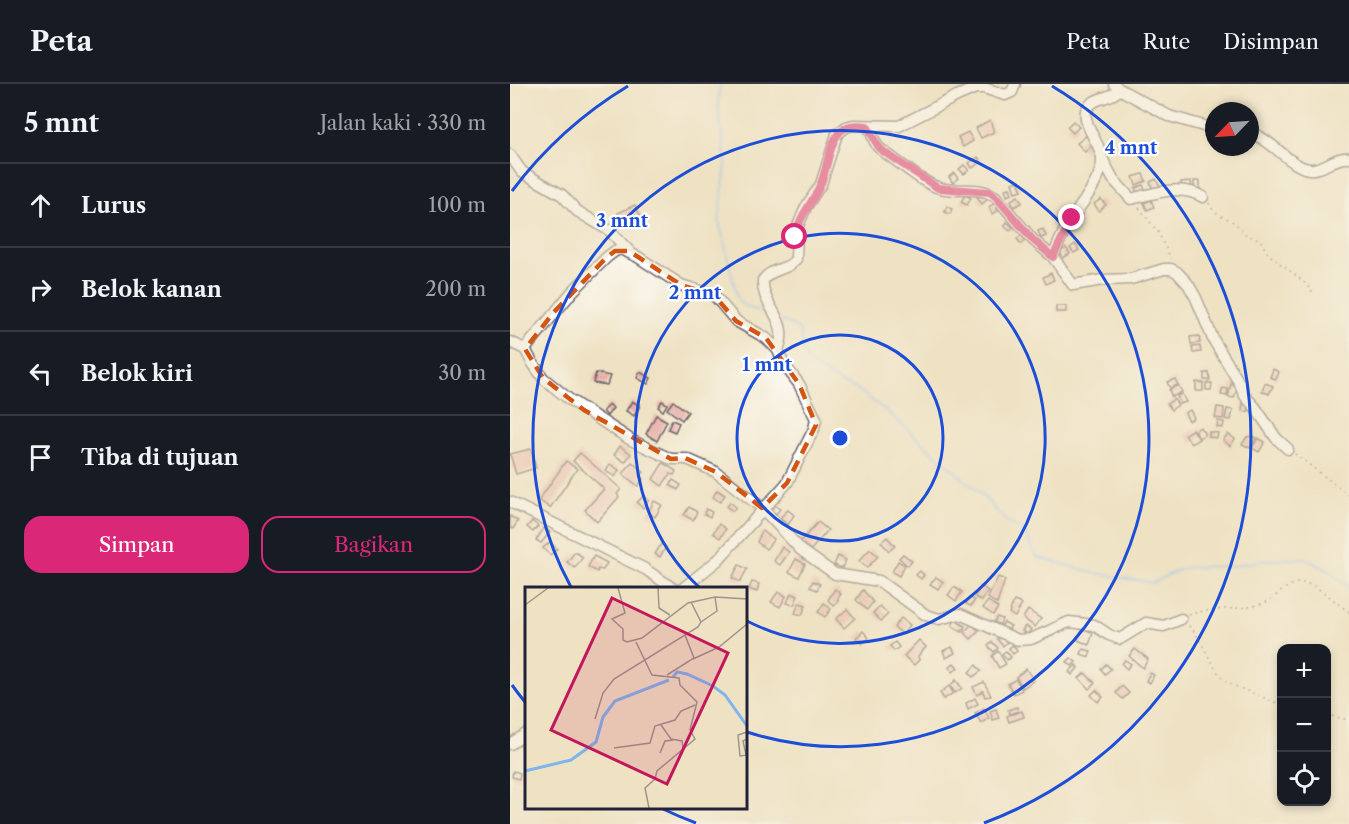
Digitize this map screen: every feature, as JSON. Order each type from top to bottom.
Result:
[{"type":"street","points":[[778,350],[783,337],[781,325],[763,291],[763,280],[772,270],[791,265],[796,259],[797,228],[806,207],[821,184],[837,134],[853,125],[899,126],[969,90],[984,88],[1005,95],[1012,92],[1015,84]]},
{"type":"street","points":[[1203,197],[1192,193],[1167,190],[1131,199],[1113,179],[1102,158],[1086,120],[1086,111],[1092,103],[1113,95],[1117,87],[1169,116],[1205,126]]},
{"type":"street","points":[[867,126],[884,152],[932,185],[943,189],[990,192],[1033,240],[1053,257],[1070,283],[1077,285],[1103,280],[1131,279],[1156,270],[1171,269],[1177,272],[1188,284],[1196,298],[1213,339],[1245,396],[1276,438],[1288,449]]},
{"type":"street","points":[[1259,136],[1299,166],[1307,169],[1320,168],[1339,158],[1349,158]]},
{"type":"street","points":[[510,155],[522,172],[562,195],[577,211],[610,231],[628,251],[681,285],[714,295],[736,321],[766,338],[778,350],[783,363],[799,384],[813,413],[816,424],[787,483],[762,508],[718,560],[683,587]]},
{"type":"street","points":[[1053,257],[1065,229],[1087,198],[1095,182],[1102,158]]},
{"type":"street","points":[[525,349],[554,312],[607,257],[615,251],[628,251]]},
{"type":"street","points":[[510,342],[525,349],[543,378],[584,410],[631,440],[671,459],[687,459],[716,472],[762,508],[801,550],[820,565],[835,574],[879,581],[934,618],[960,614],[1010,637],[1026,640],[1069,622],[1094,625],[1116,639],[1120,639],[1146,623],[1164,626],[1181,619]]},
{"type":"street","points":[[510,502],[645,569],[672,587]]},
{"type":"street","points":[[510,744],[525,735]]},
{"type":"path","points":[[1203,197],[1219,216],[1234,222],[1247,236],[1261,241],[1267,252],[1305,283],[1312,292]]},
{"type":"path","points":[[1131,199],[1158,232],[1170,257],[1171,269]]},
{"type":"path","points":[[1288,449],[1349,495]]},
{"type":"path","points":[[1277,703],[1227,683],[1207,657],[1192,630],[1181,619],[1203,611],[1261,604],[1297,583],[1305,583],[1313,587],[1349,612]]},
{"type":"path","points":[[1331,716],[1349,720]]},
{"type":"highlighted area","points":[[615,251],[629,251],[681,285],[714,295],[736,321],[766,338],[799,384],[816,425],[787,483],[762,508],[716,472],[685,458],[671,459],[584,410],[543,378],[525,349],[554,312],[607,257]]},
{"type":"building","points":[[990,120],[994,132],[981,138],[976,128]]},
{"type":"building","points":[[1073,121],[1079,127],[1073,133],[1067,127]]},
{"type":"building","points":[[968,132],[973,141],[963,147],[958,137]]},
{"type":"building","points":[[1086,136],[1094,144],[1085,152],[1077,143]]},
{"type":"building","points":[[978,157],[981,162],[972,168],[969,163]]},
{"type":"building","points":[[964,165],[969,170],[964,174],[959,169]]},
{"type":"building","points":[[954,173],[958,178],[953,183],[949,177]]},
{"type":"building","points":[[1143,174],[1146,181],[1136,185],[1133,177]]},
{"type":"building","points":[[1156,179],[1160,187],[1153,189],[1150,182]]},
{"type":"building","points":[[1018,181],[1022,190],[1015,192],[1012,183]]},
{"type":"building","points":[[1191,181],[1192,189],[1182,191],[1181,182]]},
{"type":"building","points":[[1194,181],[1200,181],[1200,189],[1194,189]]},
{"type":"building","points":[[1143,185],[1146,191],[1138,194],[1135,188]]},
{"type":"building","points":[[1010,188],[1012,194],[1007,196],[1005,189]]},
{"type":"building","points":[[984,193],[989,198],[982,204],[977,198]]},
{"type":"building","points":[[965,195],[971,198],[967,205],[961,202]]},
{"type":"building","points":[[1018,196],[1022,203],[1014,207],[1011,200]]},
{"type":"building","points":[[1101,199],[1106,205],[1099,211],[1094,204]]},
{"type":"building","points":[[1151,200],[1154,207],[1147,210],[1144,203]]},
{"type":"building","points":[[995,203],[998,211],[992,214],[989,207]]},
{"type":"building","points":[[635,205],[641,218],[624,226],[618,213]]},
{"type":"building","points":[[947,206],[952,209],[950,214],[945,212]]},
{"type":"building","points":[[1007,222],[1013,227],[1010,231],[1004,226]]},
{"type":"building","points":[[1043,229],[1046,236],[1041,238],[1038,231]]},
{"type":"building","points":[[1021,235],[1026,240],[1021,244],[1017,239]]},
{"type":"building","points":[[1075,244],[1079,250],[1074,253],[1070,248]]},
{"type":"building","points":[[1066,248],[1070,254],[1063,258],[1060,252]]},
{"type":"building","points":[[1051,273],[1054,280],[1046,284],[1043,277]]},
{"type":"building","points":[[1056,306],[1066,306],[1066,312],[1056,312]]},
{"type":"building","points":[[1199,336],[1200,343],[1191,344],[1190,337]]},
{"type":"building","points":[[1200,346],[1201,352],[1193,353],[1192,347]]},
{"type":"building","points":[[1273,369],[1279,372],[1276,379],[1270,377]]},
{"type":"building","points":[[640,372],[651,378],[648,384],[637,378]]},
{"type":"building","points":[[596,373],[610,376],[607,385],[593,383]]},
{"type":"building","points":[[1204,373],[1209,373],[1210,380],[1204,380]]},
{"type":"building","points":[[1175,379],[1178,385],[1170,388],[1167,382]]},
{"type":"building","points":[[1196,382],[1203,383],[1203,391],[1196,391]]},
{"type":"building","points":[[1206,383],[1212,383],[1211,390],[1206,390]]},
{"type":"building","points":[[1265,383],[1273,386],[1269,394],[1262,391]]},
{"type":"building","points":[[1231,384],[1238,386],[1234,398],[1228,397]]},
{"type":"building","points":[[1178,385],[1182,392],[1172,397],[1169,390]]},
{"type":"building","points":[[1223,388],[1228,389],[1227,396],[1221,395]]},
{"type":"building","points":[[1182,394],[1186,402],[1180,404],[1177,396]]},
{"type":"building","points":[[1174,399],[1178,405],[1171,410],[1167,404]]},
{"type":"building","points":[[632,401],[640,406],[634,416],[626,411]]},
{"type":"building","points":[[662,401],[667,404],[663,411],[658,407]]},
{"type":"building","points":[[673,401],[688,412],[682,420],[667,409]]},
{"type":"building","points":[[1243,403],[1249,404],[1248,412],[1242,411]]},
{"type":"building","points":[[609,404],[613,408],[607,416],[603,411]]},
{"type":"building","points":[[1217,407],[1224,408],[1223,419],[1215,418]]},
{"type":"building","points":[[1227,409],[1233,410],[1231,420],[1225,419]]},
{"type":"building","points":[[1190,410],[1194,418],[1189,421],[1185,413]]},
{"type":"building","points":[[656,415],[667,421],[657,441],[646,434]]},
{"type":"building","points":[[672,420],[679,423],[675,432],[668,429]]},
{"type":"building","points":[[1218,421],[1224,422],[1223,428],[1217,427]]},
{"type":"building","points":[[1200,427],[1205,434],[1199,438],[1195,431]]},
{"type":"building","points":[[1193,429],[1199,439],[1191,444],[1185,434]]},
{"type":"building","points":[[1209,432],[1218,433],[1217,438],[1209,437]]},
{"type":"building","points":[[1228,434],[1235,439],[1230,446],[1223,440]]},
{"type":"building","points":[[1247,437],[1256,438],[1250,448],[1242,444]]},
{"type":"building","points":[[1258,438],[1265,442],[1259,452],[1252,448]]},
{"type":"building","points":[[620,446],[631,454],[625,462],[614,455]]},
{"type":"building","points":[[531,449],[536,468],[516,474],[510,454]]},
{"type":"building","points":[[580,453],[621,489],[617,494],[619,497],[597,522],[585,510],[604,489],[573,461]]},
{"type":"building","points":[[566,461],[577,469],[550,508],[539,500]]},
{"type":"building","points":[[632,462],[644,472],[640,477],[643,479],[638,486],[623,474]]},
{"type":"building","points":[[663,463],[676,471],[674,475],[670,474],[662,486],[653,479]]},
{"type":"building","points":[[610,464],[619,470],[615,477],[606,471]]},
{"type":"building","points":[[673,480],[681,485],[678,490],[670,485]]},
{"type":"building","points":[[717,490],[725,495],[720,502],[713,497]]},
{"type":"building","points":[[643,496],[649,500],[643,508],[637,503]]},
{"type":"building","points":[[654,501],[662,505],[655,517],[648,513]]},
{"type":"building","points":[[730,502],[736,507],[733,511],[727,507]]},
{"type":"building","points":[[772,503],[780,509],[776,514],[768,508]]},
{"type":"building","points":[[689,507],[697,512],[693,520],[684,515]]},
{"type":"building","points":[[706,509],[712,512],[710,517],[704,514]]},
{"type":"building","points":[[788,510],[794,515],[788,525],[780,518]]},
{"type":"building","points":[[510,516],[518,521],[513,529],[510,527]]},
{"type":"building","points":[[532,521],[538,526],[533,532],[527,527]]},
{"type":"building","points":[[818,522],[828,530],[809,552],[799,543]]},
{"type":"building","points":[[719,524],[726,529],[720,538],[713,533]]},
{"type":"building","points":[[544,528],[550,532],[541,543],[536,540]]},
{"type":"building","points":[[762,531],[774,539],[766,549],[757,542]]},
{"type":"building","points":[[887,537],[895,546],[889,551],[881,542]]},
{"type":"building","points":[[550,542],[557,549],[550,555],[543,548]]},
{"type":"building","points":[[661,544],[666,547],[660,557],[655,554]]},
{"type":"building","points":[[782,547],[789,552],[780,565],[774,561]]},
{"type":"building","points":[[870,549],[878,556],[867,568],[859,561]]},
{"type":"building","points":[[575,552],[583,557],[575,568],[567,562]]},
{"type":"building","points":[[903,554],[912,561],[908,566],[899,558]]},
{"type":"building","points":[[594,556],[607,563],[603,570],[598,569],[597,572],[588,567]]},
{"type":"building","points":[[838,556],[846,560],[842,568],[834,565]]},
{"type":"building","points":[[796,559],[805,564],[799,577],[789,572]]},
{"type":"building","points":[[898,561],[905,565],[899,576],[892,572]]},
{"type":"building","points":[[739,565],[747,569],[740,582],[732,578]]},
{"type":"building","points":[[920,571],[924,575],[921,579],[916,575]]},
{"type":"building","points":[[936,577],[943,582],[938,589],[930,584]]},
{"type":"building","points":[[998,577],[1005,580],[997,604],[988,598]]},
{"type":"building","points":[[813,581],[820,584],[817,590],[810,587]]},
{"type":"building","points":[[752,582],[759,584],[757,592],[749,589]]},
{"type":"building","points":[[981,586],[988,591],[982,601],[975,597]]},
{"type":"building","points":[[954,587],[962,592],[956,601],[948,595]]},
{"type":"building","points":[[835,589],[841,594],[834,606],[828,600]]},
{"type":"building","points":[[863,590],[873,602],[867,610],[856,600]]},
{"type":"building","points":[[778,592],[786,596],[780,607],[771,602]]},
{"type":"building","points":[[791,593],[798,596],[794,605],[787,603]]},
{"type":"building","points":[[970,598],[975,600],[971,606],[966,604]]},
{"type":"building","points":[[988,601],[998,608],[993,615],[983,608]]},
{"type":"building","points":[[1014,601],[1022,604],[1015,617],[1009,613]]},
{"type":"building","points":[[799,603],[806,605],[802,615],[795,613]]},
{"type":"building","points":[[824,603],[831,609],[825,617],[818,612]]},
{"type":"building","points":[[880,606],[888,614],[881,621],[873,613]]},
{"type":"building","points":[[847,609],[855,618],[844,628],[836,619]]},
{"type":"building","points":[[1028,610],[1041,619],[1035,627],[1023,618]]},
{"type":"building","points":[[997,617],[1002,619],[1000,625],[994,622]]},
{"type":"building","points":[[901,618],[910,625],[903,634],[894,627]]},
{"type":"building","points":[[955,620],[965,626],[962,632],[952,626]]},
{"type":"building","points":[[1004,622],[1011,626],[1006,633],[1000,628]]},
{"type":"building","points":[[972,624],[979,631],[971,639],[964,632]]},
{"type":"building","points":[[1025,626],[1031,629],[1028,634],[1022,631]]},
{"type":"building","points":[[1083,628],[1093,633],[1089,645],[1078,640]]},
{"type":"building","points":[[863,631],[869,638],[862,644],[856,638]]},
{"type":"building","points":[[1001,636],[1007,642],[1003,646],[997,639]]},
{"type":"building","points":[[919,640],[926,647],[914,665],[904,656]]},
{"type":"building","points":[[895,642],[899,647],[894,651],[890,646]]},
{"type":"building","points":[[992,642],[998,648],[994,652],[988,646]]},
{"type":"building","points":[[1013,645],[1017,651],[1013,654],[1009,648]]},
{"type":"building","points":[[952,647],[955,653],[946,658],[943,651]]},
{"type":"building","points":[[1083,649],[1091,651],[1089,657],[1081,654]]},
{"type":"building","points":[[1135,649],[1148,659],[1143,668],[1129,656]]},
{"type":"building","points":[[998,651],[1006,664],[999,668],[992,656]]},
{"type":"building","points":[[1006,651],[1011,657],[1007,660],[1002,654]]},
{"type":"building","points":[[1071,658],[1076,662],[1072,666],[1067,662]]},
{"type":"building","points":[[1125,660],[1131,664],[1127,669],[1122,664]]},
{"type":"building","points":[[954,663],[958,668],[953,672],[949,667]]},
{"type":"building","points":[[1106,664],[1111,669],[1105,674],[1101,669]]},
{"type":"building","points":[[976,665],[981,671],[973,677],[969,672]]},
{"type":"building","points":[[1076,665],[1078,668],[1072,675],[1069,672]]},
{"type":"building","points":[[1026,669],[1034,680],[1023,688],[1016,677]]},
{"type":"building","points":[[1085,673],[1095,683],[1089,689],[1079,678]]},
{"type":"building","points":[[1150,673],[1154,675],[1150,683],[1146,681]]},
{"type":"building","points":[[1016,679],[1022,690],[1014,694],[1008,684]]},
{"type":"building","points":[[956,680],[962,688],[955,693],[950,686]]},
{"type":"building","points":[[984,682],[991,696],[985,697],[983,691],[977,695],[973,687]]},
{"type":"building","points":[[949,686],[953,693],[944,699],[940,693]]},
{"type":"building","points":[[1122,686],[1129,693],[1123,699],[1116,693]]},
{"type":"building","points":[[1096,690],[1103,697],[1098,702],[1091,695]]},
{"type":"building","points":[[975,698],[978,704],[968,709],[966,703]]},
{"type":"building","points":[[1017,707],[1018,711],[1010,714],[1008,710]]},
{"type":"building","points":[[984,708],[989,718],[981,723],[975,713]]},
{"type":"building","points":[[996,709],[999,718],[993,720],[990,711]]},
{"type":"building","points":[[1022,711],[1024,717],[1009,722],[1007,716]]},
{"type":"building","points":[[513,771],[520,773],[519,779],[512,777]]},
{"type":"waterway","points":[[720,84],[718,102],[726,164],[719,221],[738,300],[743,305],[771,316]]},
{"type":"waterway","points":[[782,321],[800,331],[803,349],[809,363],[839,382],[858,390],[886,411],[982,495],[1005,520],[1024,531],[1037,557],[1095,573],[1153,583],[1176,571],[1190,567],[1234,566],[1258,561],[1305,558],[1329,571],[1349,588]]},
{"type":"route","points":[[795,237],[806,207],[821,184],[837,134],[853,125],[867,126],[872,137],[884,152],[938,188],[990,192],[1033,240],[1053,257],[1072,218]]}]
